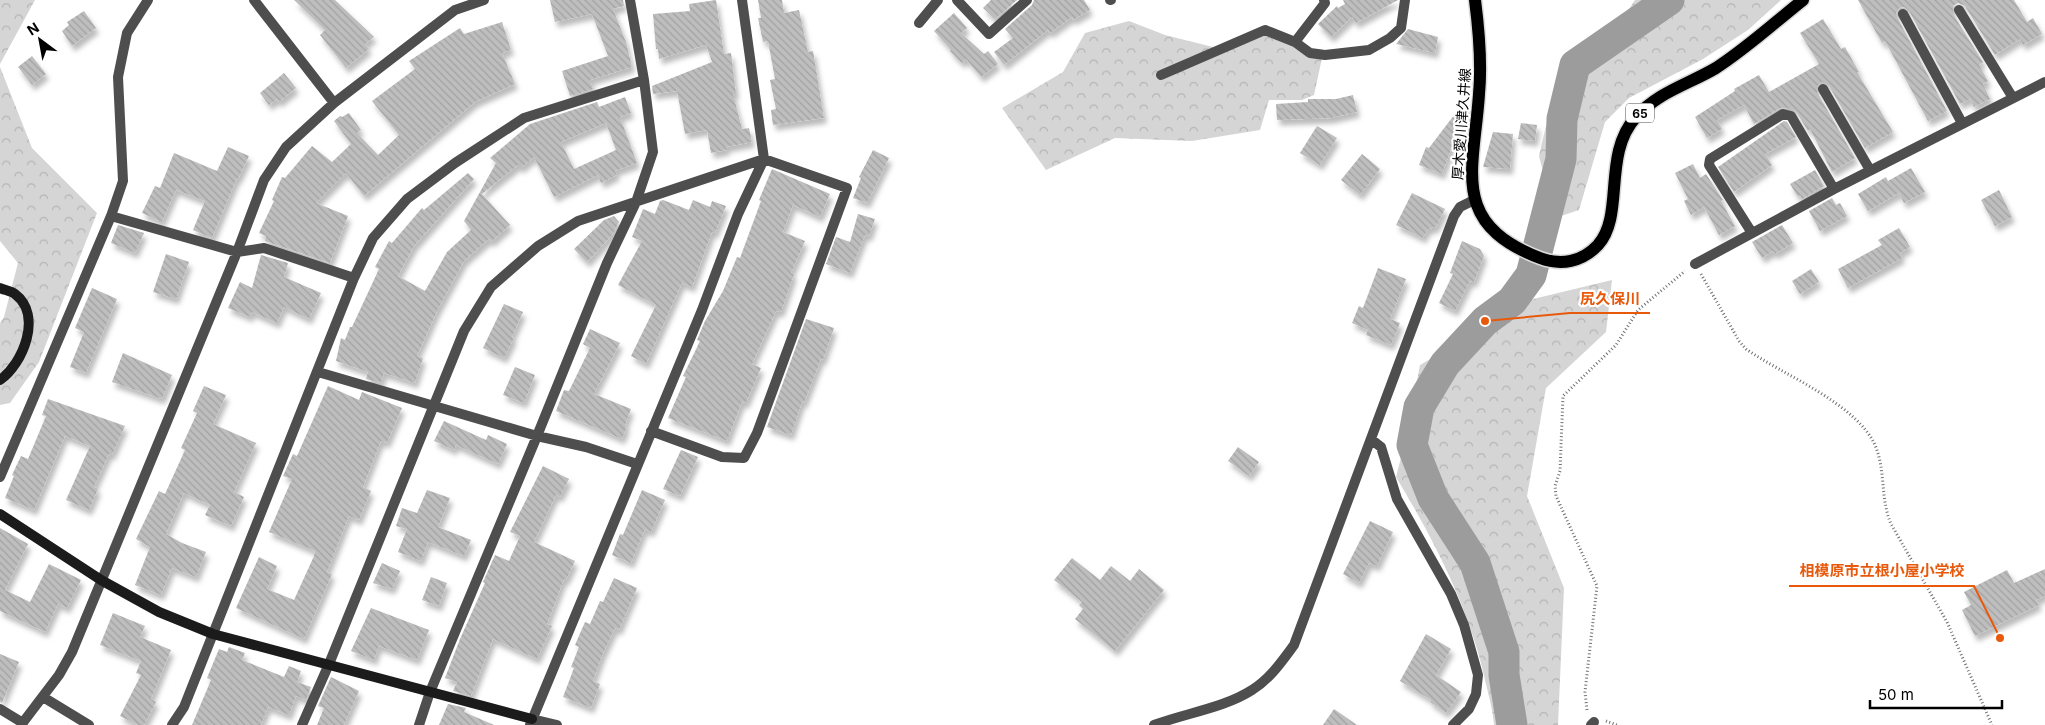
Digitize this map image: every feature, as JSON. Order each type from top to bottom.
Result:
[{"type":"main road","name":"厚木愛川津久井線","points":[[1475,0],[1480,81],[1471,170],[1474,200],[1482,215],[1497,234],[1530,254],[1558,263],[1575,260],[1590,252],[1601,242],[1610,220],[1620,144],[1624,134],[1636,117],[1658,98],[1709,72],[1738,54],[1802,0]]},
{"type":"street","points":[[0,477],[111,216],[123,181],[118,77],[128,33],[148,0]]},
{"type":"street","points":[[254,0],[334,103]]},
{"type":"street","points":[[0,709],[22,724],[59,675],[72,652],[237,252],[264,180],[286,147],[334,103],[457,5],[484,0]]},
{"type":"street","points":[[418,725],[607,264],[636,202],[652,152],[644,80],[630,0]]},
{"type":"street","points":[[531,722],[702,310],[738,214],[764,159],[742,0]]},
{"type":"street","points":[[919,23],[938,0]]},
{"type":"street","points":[[957,0],[990,34],[1027,0]]},
{"type":"street","points":[[1295,42],[1325,3],[1324,0]]},
{"type":"street","points":[[1161,75],[1265,30],[1295,42],[1310,54],[1325,55],[1368,50],[1390,38],[1400,28],[1405,0]]},
{"type":"street","points":[[1959,10],[2012,98]]},
{"type":"street","points":[[1903,14],[1962,123]]},
{"type":"street","points":[[172,725],[184,707],[354,278],[373,238],[407,199],[455,163],[524,118],[644,80]]},
{"type":"street","points":[[1694,264],[1834,188],[2045,82]]},
{"type":"street","points":[[1823,90],[1870,170]]},
{"type":"street","points":[[1752,233],[1709,165],[1710,160],[1783,114],[1791,116],[1834,188]]},
{"type":"street","points":[[302,725],[329,664],[464,331],[490,287],[538,246],[578,222],[764,159],[847,188],[757,433],[744,458],[722,457],[651,431]]},
{"type":"street","points":[[1154,725],[1232,700],[1252,690],[1279,665],[1294,644],[1372,440],[1454,216],[1460,207],[1474,200]]},
{"type":"street","points":[[111,216],[237,252],[264,248],[354,278]]},
{"type":"street","points":[[0,288],[15,294],[24,306],[28,319],[27,336],[23,352],[15,368],[0,380]]},
{"type":"street","points":[[318,372],[537,436],[586,446],[637,464]]},
{"type":"street","points":[[1372,440],[1381,448],[1398,499],[1451,594],[1464,625],[1476,666],[1478,675],[1476,694],[1469,709],[1453,725]]},
{"type":"street","points":[[0,514],[101,580],[159,612],[213,634],[329,664],[531,722],[557,725]]},
{"type":"street","points":[[43,697],[89,725]]},
{"type":"path","points":[[1592,723],[1587,712],[1585,692],[1597,586],[1556,496],[1556,486],[1560,471],[1563,396],[1616,345],[1638,310],[1694,264],[1739,342],[1746,349],[1824,395],[1864,428],[1874,443],[1880,458],[1884,479],[1886,511],[1891,524],[1947,622],[1992,725]]},
{"type":"green space","points":[[0,0],[35,0],[0,64]]},
{"type":"green space","points":[[1635,0],[1781,0],[1748,30],[1703,59],[1629,98],[1605,122],[1579,210],[1555,218],[1539,156],[1554,92],[1593,61],[1634,42],[1623,18]]},
{"type":"green space","points":[[1129,21],[1165,35],[1221,49],[1265,35],[1322,58],[1314,95],[1302,100],[1269,100],[1260,130],[1192,141],[1115,138],[1046,170],[1002,108],[1063,72],[1085,33]]},
{"type":"green space","points":[[0,67],[32,148],[97,213],[39,362],[10,403],[0,405],[0,323],[4,317],[18,263],[0,241]]},
{"type":"green space","points":[[1612,280],[1606,332],[1546,388],[1527,496],[1564,588],[1558,725],[1494,725],[1491,704],[1479,656],[1461,603],[1437,551],[1396,477],[1407,434],[1420,365],[1533,299]]},
{"type":"building","points":[[294,0],[335,0],[374,37],[365,44],[369,49],[346,68],[320,35],[325,30]]},
{"type":"building","points":[[550,0],[623,0],[624,6],[613,9],[626,42],[632,67],[590,80],[593,89],[570,96],[562,71],[608,56],[592,14],[555,22]]},
{"type":"building","points":[[716,0],[724,54],[731,53],[736,94],[733,94],[742,129],[749,128],[752,142],[726,147],[727,150],[711,153],[707,130],[685,134],[677,91],[653,94],[652,86],[712,62],[706,45],[659,59],[658,49],[656,49],[653,14],[690,11],[689,4]]},
{"type":"building","points":[[758,0],[782,0],[784,13],[799,10],[808,52],[813,51],[824,118],[773,125],[771,110],[776,109],[770,80],[775,79],[768,41],[763,42],[758,18],[761,18]]},
{"type":"building","points":[[991,0],[1017,0],[995,19],[983,8]]},
{"type":"building","points":[[1034,0],[1084,0],[1090,10],[1073,20],[1072,17],[1050,33],[1048,30],[1004,65],[994,52],[1013,38],[1005,29],[1032,5]]},
{"type":"building","points":[[1343,0],[1398,0],[1356,23],[1352,17],[1331,37],[1318,24],[1337,6],[1338,8],[1345,4]]},
{"type":"building","points":[[1858,0],[2014,0],[2027,22],[2033,18],[2042,34],[2023,45],[2020,39],[1995,55],[1965,6],[1958,3],[1953,6],[1953,14],[1983,62],[1979,65],[1988,81],[1983,84],[1990,99],[1974,107],[1970,99],[1960,104],[1909,11],[1904,7],[1899,8],[1896,13],[1897,17],[1947,111],[1928,121],[1885,41],[1882,43]]},
{"type":"building","points":[[84,11],[96,28],[72,46],[62,31],[69,25],[67,22]]},
{"type":"building","points":[[954,13],[967,28],[961,33],[984,54],[988,51],[998,64],[981,77],[966,59],[962,63],[934,31]]},
{"type":"building","points":[[1823,19],[1841,49],[1845,47],[1859,72],[1857,72],[1893,132],[1865,148],[1829,86],[1822,82],[1817,86],[1817,92],[1855,158],[1832,172],[1810,129],[1808,131],[1793,109],[1780,108],[1754,124],[1744,105],[1717,120],[1722,129],[1707,138],[1695,117],[1735,91],[1734,89],[1759,75],[1769,92],[1819,64],[1800,33]]},
{"type":"building","points":[[502,22],[511,50],[502,53],[515,84],[475,102],[364,196],[346,173],[316,203],[348,216],[330,263],[265,241],[266,236],[259,233],[274,201],[272,200],[282,177],[285,178],[312,146],[332,162],[351,144],[334,121],[340,116],[342,117],[349,113],[361,130],[357,133],[378,155],[399,135],[372,101],[415,69],[409,61],[460,28],[464,34]]},
{"type":"building","points":[[1408,29],[1438,37],[1435,53],[1396,44]]},
{"type":"building","points":[[32,56],[46,74],[32,85],[18,67]]},
{"type":"building","points":[[284,73],[296,88],[279,102],[277,99],[269,105],[260,93]]},
{"type":"building","points":[[1353,95],[1357,112],[1331,118],[1277,120],[1276,104],[1308,102],[1308,99],[1336,99]]},
{"type":"building","points":[[625,97],[631,113],[620,117],[637,163],[615,171],[617,175],[601,183],[598,175],[554,197],[534,157],[521,168],[518,165],[482,194],[510,225],[491,242],[489,239],[464,261],[438,309],[417,356],[423,358],[415,383],[384,373],[381,383],[366,379],[368,372],[336,361],[341,338],[345,340],[350,327],[352,327],[379,269],[375,267],[389,241],[392,243],[422,208],[424,210],[468,173],[474,179],[414,246],[398,276],[425,291],[447,252],[471,230],[464,221],[496,163],[490,158],[530,124],[597,102],[599,107]],"holes":[[[606,123],[616,150],[574,169],[561,142]]]},
{"type":"building","points":[[1464,102],[1467,104],[1461,119],[1465,120],[1461,139],[1455,138],[1442,174],[1419,165],[1426,147],[1429,148]]},
{"type":"building","points":[[1784,121],[1787,122],[1796,137],[1765,154],[1772,165],[1734,192],[1718,167]]},
{"type":"building","points":[[1521,123],[1537,125],[1535,141],[1518,139]]},
{"type":"building","points":[[1317,126],[1337,138],[1320,165],[1300,153]]},
{"type":"building","points":[[1493,132],[1513,134],[1510,169],[1483,167]]},
{"type":"building","points":[[228,147],[249,156],[237,178],[212,238],[193,230],[205,201],[176,190],[162,222],[142,213],[155,186],[160,188],[174,153],[217,171]]},
{"type":"building","points":[[873,150],[889,158],[867,203],[853,198],[861,178],[859,177]]},
{"type":"building","points":[[1362,154],[1380,169],[1360,195],[1341,180]]},
{"type":"building","points":[[1693,164],[1700,178],[1706,174],[1723,200],[1721,201],[1735,226],[1719,235],[1704,207],[1691,215],[1684,201],[1688,199],[1675,173]]},
{"type":"building","points":[[1911,168],[1925,192],[1904,203],[1899,193],[1868,211],[1858,194],[1886,177],[1888,181]]},
{"type":"building","points":[[772,169],[830,194],[820,217],[793,205],[783,232],[805,241],[791,273],[794,274],[781,312],[776,311],[752,364],[761,368],[746,403],[742,402],[727,441],[668,418],[686,377],[683,376],[700,341],[697,340],[705,321],[723,291],[737,257],[740,258],[761,201],[759,200]]},
{"type":"building","points":[[1815,170],[1824,186],[1802,199],[1800,195],[1798,197],[1790,184]]},
{"type":"building","points":[[1999,190],[2012,217],[1995,226],[1981,200]]},
{"type":"building","points":[[1412,193],[1445,209],[1436,227],[1428,229],[1423,238],[1396,225]]},
{"type":"building","points":[[1832,198],[1836,205],[1840,203],[1847,216],[1820,231],[1809,211]]},
{"type":"building","points":[[663,200],[689,210],[693,200],[710,207],[712,201],[726,206],[715,233],[712,232],[692,287],[682,283],[646,364],[631,356],[656,305],[618,285],[642,241],[632,237],[643,209],[655,214],[660,201]]},
{"type":"building","points":[[858,214],[875,219],[869,236],[865,235],[850,273],[826,264],[836,237],[850,242]]},
{"type":"building","points":[[614,216],[619,222],[613,234],[587,262],[574,249],[604,220]]},
{"type":"building","points":[[118,225],[144,233],[135,253],[111,243]]},
{"type":"building","points":[[1782,225],[1793,243],[1775,254],[1773,251],[1762,258],[1752,242]]},
{"type":"building","points":[[1899,228],[1910,247],[1900,253],[1902,258],[1848,288],[1838,269],[1882,245],[1878,240]]},
{"type":"building","points":[[1462,241],[1480,249],[1484,256],[1474,282],[1470,281],[1455,311],[1439,303],[1453,274],[1450,273]]},
{"type":"building","points":[[166,254],[189,262],[176,299],[153,292]]},
{"type":"building","points":[[261,255],[288,263],[284,277],[321,293],[309,319],[284,307],[277,323],[252,312],[250,317],[228,308],[240,282],[252,288]]},
{"type":"building","points":[[1378,268],[1406,279],[1390,319],[1400,323],[1391,345],[1366,335],[1368,330],[1352,323],[1359,306],[1363,308]]},
{"type":"building","points":[[1811,269],[1819,282],[1800,294],[1792,281]]},
{"type":"building","points":[[92,288],[117,299],[86,373],[70,367],[84,332],[75,328]]},
{"type":"building","points":[[504,304],[523,312],[512,337],[514,338],[504,358],[483,348]]},
{"type":"building","points":[[806,319],[834,328],[823,360],[821,359],[804,403],[802,402],[791,435],[767,427]]},
{"type":"building","points":[[590,329],[620,343],[594,394],[631,409],[622,439],[556,411],[564,390],[569,391],[590,348],[583,344]]},
{"type":"building","points":[[123,353],[172,375],[162,399],[112,382]]},
{"type":"building","points":[[515,367],[535,375],[524,403],[503,395]]},
{"type":"building","points":[[204,386],[226,395],[213,424],[256,443],[234,492],[244,497],[231,526],[205,515],[210,505],[184,493],[166,534],[182,543],[206,552],[196,577],[172,568],[161,595],[135,585],[150,547],[136,539],[159,491],[165,494],[185,450],[181,448],[197,413],[193,411]]},
{"type":"building","points":[[328,386],[359,400],[362,392],[402,408],[387,443],[381,441],[363,487],[371,491],[359,520],[349,516],[327,572],[332,574],[304,639],[236,608],[259,557],[277,566],[267,589],[294,600],[314,556],[315,551],[269,532],[292,479],[283,476],[293,454],[297,456]]},
{"type":"building","points":[[48,399],[125,426],[112,455],[109,454],[94,487],[98,489],[89,510],[66,500],[90,446],[65,436],[34,510],[5,498],[14,476],[12,475],[21,456],[28,459],[46,416],[42,415]]},
{"type":"building","points":[[444,421],[486,440],[488,435],[507,444],[498,464],[456,445],[454,450],[434,441]]},
{"type":"building","points":[[1238,447],[1259,462],[1249,476],[1228,461]]},
{"type":"building","points":[[681,450],[698,457],[680,496],[663,489]]},
{"type":"building","points":[[543,466],[569,479],[560,497],[556,495],[534,542],[575,561],[566,580],[564,579],[547,624],[552,626],[537,659],[493,639],[471,696],[453,691],[457,682],[445,678],[460,639],[485,583],[483,582],[495,555],[509,561],[520,536],[510,532]]},
{"type":"building","points":[[427,490],[450,498],[438,527],[471,540],[464,556],[428,542],[421,561],[398,552],[407,529],[396,526],[402,508],[417,513]]},
{"type":"building","points":[[642,490],[665,500],[651,532],[645,529],[631,563],[612,555],[620,534],[623,535]]},
{"type":"building","points":[[1370,521],[1393,532],[1377,566],[1369,563],[1359,583],[1343,574]]},
{"type":"building","points":[[0,528],[28,544],[5,590],[30,602],[49,564],[81,580],[67,608],[58,604],[45,632],[0,611]]},
{"type":"building","points":[[1072,558],[1100,580],[1111,566],[1130,581],[1139,569],[1164,590],[1115,651],[1075,619],[1083,609],[1079,605],[1082,602],[1054,580]]},
{"type":"building","points":[[382,563],[400,571],[392,589],[373,583]]},
{"type":"building","points":[[2045,569],[2045,596],[2036,600],[2039,605],[1975,636],[1962,610],[1971,605],[1964,592],[2007,570],[2014,583]]},
{"type":"building","points":[[431,577],[447,583],[439,606],[422,600]]},
{"type":"building","points":[[614,578],[637,588],[619,630],[615,628],[602,656],[593,681],[600,684],[591,708],[563,697],[574,668],[571,667],[579,647],[575,645],[585,622],[590,624],[600,601],[603,602]]},
{"type":"building","points":[[371,608],[429,630],[417,660],[379,646],[374,660],[351,651]]},
{"type":"building","points":[[113,613],[145,626],[140,637],[171,650],[151,699],[156,702],[144,725],[138,725],[120,716],[141,675],[136,673],[141,661],[100,645]]},
{"type":"building","points":[[1426,634],[1451,649],[1436,675],[1461,692],[1446,713],[1430,702],[1431,700],[1400,681]]},
{"type":"building","points":[[229,647],[245,653],[242,660],[284,677],[289,666],[301,671],[297,682],[311,687],[306,700],[296,696],[289,715],[268,707],[261,725],[192,725],[211,680],[207,678],[219,649],[227,652]]},
{"type":"building","points":[[0,654],[19,662],[2,703],[0,702]]},
{"type":"building","points":[[331,677],[359,691],[344,725],[317,725],[324,708],[318,706]]},
{"type":"building","points":[[448,704],[466,708],[464,712],[494,725],[439,725]]},
{"type":"building","points":[[1334,709],[1357,725],[1323,725]]},
{"type":"waterway","points":[[1512,725],[1504,675],[1504,652],[1475,563],[1433,498],[1412,445],[1419,407],[1445,364],[1485,321],[1512,301],[1531,275],[1561,159],[1562,119],[1575,65],[1669,0]]},
{"type":"place","name":"尻久保川","points":[[1485,321]]},
{"type":"place","name":"相模原市立根小屋小学校","points":[[2000,638]]}]
